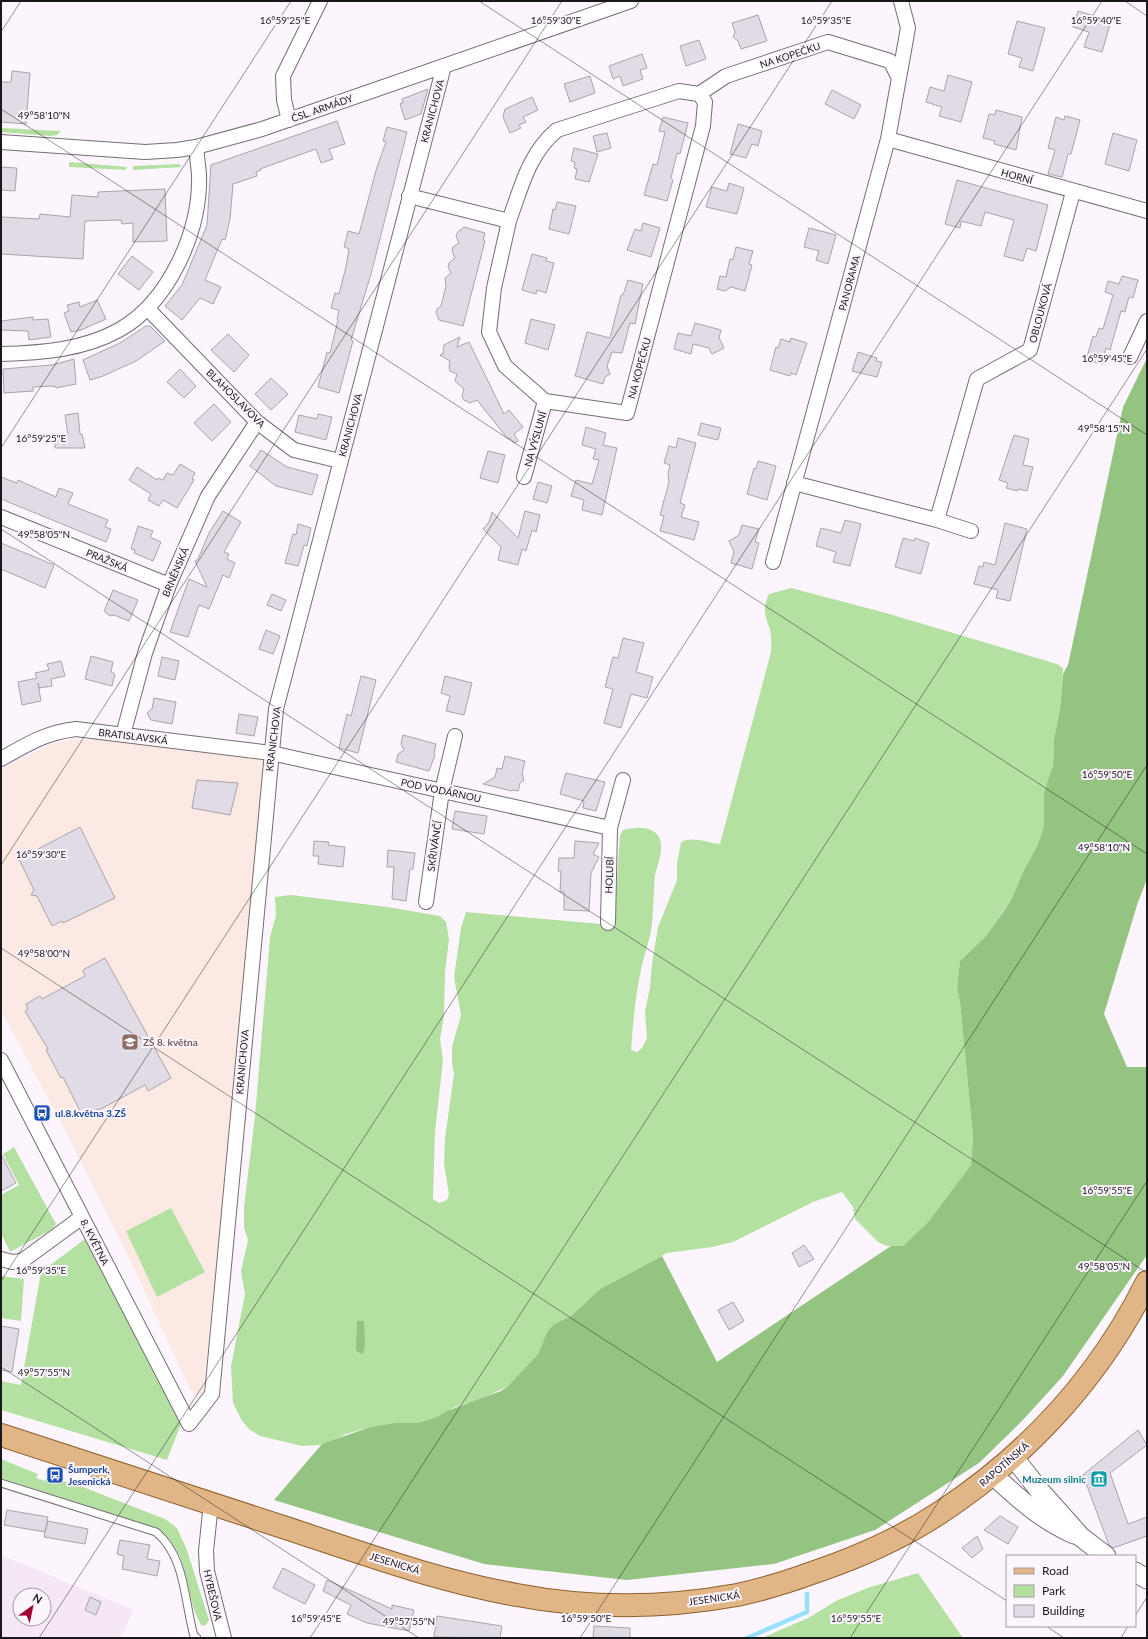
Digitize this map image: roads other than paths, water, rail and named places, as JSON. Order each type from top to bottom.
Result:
[{"type":"main road","name":"RAPOTÍNSKÁ","points":[[802,1577],[882,1546],[929,1520],[994,1475],[1014,1458],[1052,1420],[1092,1372],[1126,1320],[1147,1282]]},
{"type":"main road","name":"JESENICKÁ","points":[[1,1435],[393,1563],[509,1594],[553,1600],[626,1606],[684,1602],[738,1594],[802,1577]]},
{"type":"street","points":[[288,120],[284,100],[283,76],[320,1]]},
{"type":"street","name":"ČSL. ARMÁDY","points":[[1,142],[145,152],[196,147],[262,129],[631,1]]},
{"type":"street","name":"PANORAMA","points":[[773,562],[888,139],[908,28],[902,1]]},
{"type":"street","name":"NA KOPEČKU","points":[[545,401],[626,413],[703,126],[705,102],[699,94],[726,76],[828,42],[890,61],[899,78]]},
{"type":"street","name":"KRANICHOVA","points":[[189,1424],[212,1394],[276,709],[444,66]]},
{"type":"street","points":[[545,401],[505,366],[489,332],[494,288],[509,221],[529,164],[547,138],[557,130],[679,91],[699,94]]},
{"type":"street","name":"HORNÍ","points":[[888,139],[1073,192],[1147,211]]},
{"type":"street","points":[[1,354],[43,353],[81,345],[119,330],[148,309],[167,284],[181,259],[191,230],[197,198],[199,175],[196,147]]},
{"type":"street","name":"OBLOUKOVÁ","points":[[937,520],[977,379],[1030,350],[1073,192]]},
{"type":"street","points":[[409,196],[509,221]]},
{"type":"street","name":"BLAHOSLAVOVA","points":[[148,309],[257,422],[294,450],[340,461]]},
{"type":"street","points":[[1130,357],[1147,321]]},
{"type":"street","name":"NA VÝSLUNÍ","points":[[524,477],[545,401]]},
{"type":"street","name":"BRNĚNSKÁ","points":[[123,735],[145,653],[169,585],[208,496],[257,422]]},
{"type":"street","points":[[794,483],[937,520],[971,531]]},
{"type":"street","name":"PRAŽSKÁ","points":[[1,517],[169,585]]},
{"type":"street","name":"BRATISLAVSKÁ","points":[[1,759],[42,736],[60,731],[76,729],[271,753]]},
{"type":"street","points":[[442,791],[455,736]]},
{"type":"street","name":"POD VODÁRNOU","points":[[271,753],[610,828]]},
{"type":"street","name":"HOLUBÍ","points":[[608,923],[610,828],[623,780]]},
{"type":"street","name":"SKŘIVÁNČÍ","points":[[426,902],[442,791]]},
{"type":"street","name":"8. KVĚTNA","points":[[1,1060],[189,1424]]},
{"type":"street","points":[[1,1259],[12,1262],[22,1261],[82,1217]]},
{"type":"street","points":[[1014,1458],[1040,1491],[1081,1537],[1105,1555]]},
{"type":"street","points":[[994,1475],[1026,1505],[1057,1526],[1081,1537]]},
{"type":"street","name":"HYBEŠOVA","points":[[211,1503],[206,1551],[207,1572],[224,1638]]},
{"type":"street","points":[[1136,1573],[1147,1579]]},
{"type":"lane","points":[[1,1483],[156,1532],[166,1540],[175,1558],[183,1582],[188,1613],[194,1636],[197,1638]]},
{"type":"waterway","points":[[747,1638],[807,1612],[807,1594]]},
{"type":"place","name":"ZŠ 8. května","points":[[130,1042]]},
{"type":"place","name":"ul.8.května 3.ZŠ","points":[[42,1113]]},
{"type":"place","name":"Šumperk, Jesenická","points":[[55,1475]]},
{"type":"place","name":"Muzeum silnic","points":[[1099,1479]]}]
